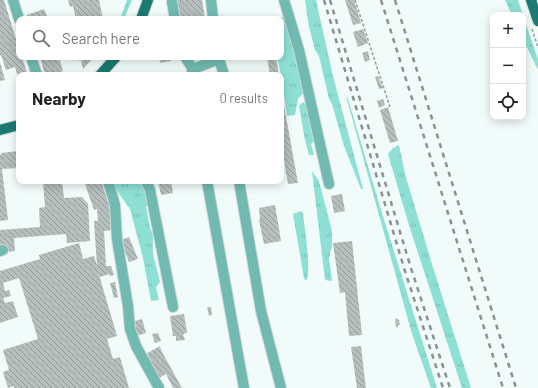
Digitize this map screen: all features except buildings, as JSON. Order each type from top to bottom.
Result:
[{"type":"main road","points":[[142,16],[148,0]]},
{"type":"main road","points":[[531,0],[538,21]]},
{"type":"main road","points":[[103,72],[113,60]]},
{"type":"main road","points":[[0,130],[16,126]]},
{"type":"street","points":[[13,0],[18,16]]},
{"type":"street","points":[[211,0],[213,16]]},
{"type":"street","points":[[284,0],[299,50],[330,184]]},
{"type":"street","points":[[172,2],[174,16]]},
{"type":"street","points":[[32,60],[36,72]]},
{"type":"street","points":[[186,60],[192,72],[215,60]]},
{"type":"street","points":[[220,60],[223,72]]},
{"type":"street","points":[[109,184],[114,205],[117,239],[128,306],[130,329],[136,346],[159,388]]},
{"type":"street","points":[[147,184],[150,190],[173,307]]},
{"type":"street","points":[[208,184],[244,388]]},
{"type":"street","points":[[240,184],[261,311],[281,388]]},
{"type":"path","points":[[355,0],[390,107]]},
{"type":"green space","points":[[127,0],[132,0],[125,16],[121,16]]},
{"type":"green space","points":[[305,0],[316,0],[333,76],[363,189],[361,189],[344,146],[332,104],[329,99],[319,56],[315,50],[309,27]]},
{"type":"green space","points":[[505,0],[518,0],[522,12],[511,12]]},
{"type":"green space","points":[[284,18],[289,22],[304,92],[298,99],[295,115],[287,116],[284,96],[284,72],[280,72],[278,60],[284,60]]},
{"type":"green space","points":[[526,25],[538,59],[538,70],[526,45]]},
{"type":"green space","points":[[346,96],[437,388],[431,388],[412,334]]},
{"type":"green space","points":[[303,102],[306,104],[314,141],[311,144],[314,155],[309,155],[305,140],[299,106]]},
{"type":"green space","points":[[399,145],[405,174],[471,388],[462,388],[408,222],[388,154],[393,148]]},
{"type":"green space","points":[[312,171],[319,181],[332,231],[332,246],[329,258],[332,281],[325,280]]},
{"type":"green space","points":[[112,184],[143,184],[151,203],[146,206],[150,228],[152,231],[153,253],[160,282],[156,287],[159,300],[151,301],[143,258],[130,209]]},
{"type":"green space","points":[[301,211],[303,213],[308,259],[308,276],[306,281],[304,278],[293,214]]},
{"type":"railway","points":[[324,0],[404,268],[443,388]]},
{"type":"railway","points":[[330,0],[410,265],[450,388]]},
{"type":"railway","points":[[381,0],[503,388]]},
{"type":"railway","points":[[395,0],[516,388]]}]
